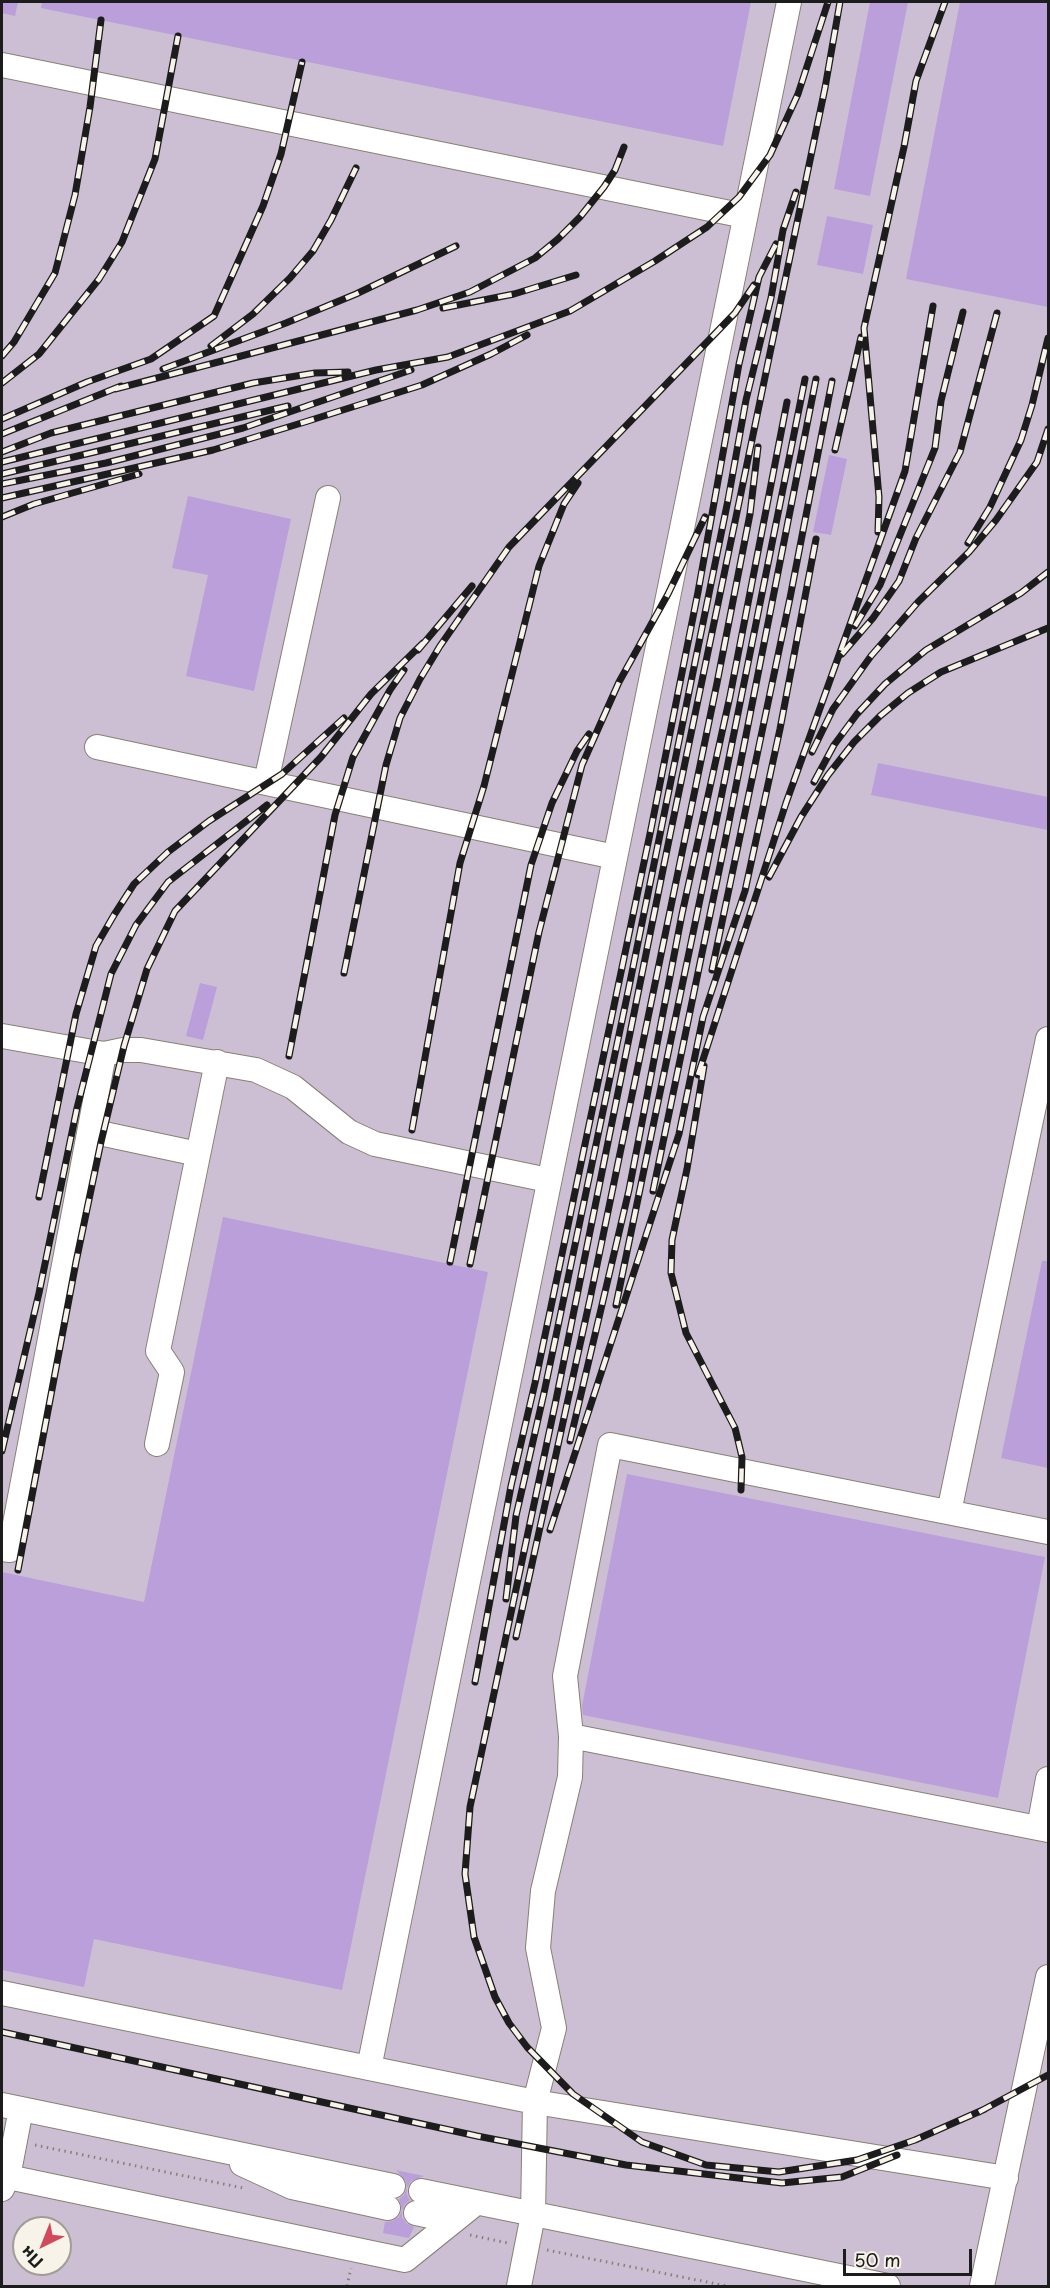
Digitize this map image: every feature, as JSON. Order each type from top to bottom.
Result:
[{"type":"lane","points":[[369,2068],[789,2]]},
{"type":"lane","points":[[2,65],[745,216]]},
{"type":"lane","points":[[266,783],[328,498]]},
{"type":"lane","points":[[97,747],[615,857]]},
{"type":"lane","points":[[2,1036],[104,1054],[123,1050],[141,1050],[256,1070],[293,1087],[349,1132],[375,1144],[548,1180]]},
{"type":"lane","points":[[949,1512],[1048,1039]]},
{"type":"lane","points":[[2,1549],[10,1550],[104,1054]]},
{"type":"lane","points":[[157,1444],[172,1372],[158,1351],[217,1062]]},
{"type":"lane","points":[[90,1131],[198,1154]]},
{"type":"lane","points":[[519,2286],[533,2215],[535,2102],[554,2028],[538,1948],[543,1891],[570,1777],[571,1736],[565,1676],[610,1445],[1048,1532]]},
{"type":"lane","points":[[571,1736],[1044,1829],[1048,1779]]},
{"type":"lane","points":[[982,2286],[1048,1977]]},
{"type":"lane","points":[[2,1993],[535,2102],[1006,2178]]},
{"type":"lane","points":[[390,2197],[292,2187],[202,2146],[11,2107],[15,2141],[5,2183],[405,2260],[476,2203]]},
{"type":"lane","points":[[448,2225],[419,2202],[476,2203],[888,2286]]},
{"type":"path","points":[[15,2141],[247,2189]]},
{"type":"path","points":[[448,2225],[526,2246],[727,2286]]},
{"type":"shaded area","points":[[2,2],[1048,2],[1048,2286],[2,2286]]},
{"type":"building","points":[[2,2],[18,2],[15,16],[2,13]]},
{"type":"building","points":[[42,2],[751,2],[723,146],[41,8]]},
{"type":"building","points":[[870,2],[908,2],[870,196],[834,189]]},
{"type":"building","points":[[960,2],[1048,2],[1048,307],[906,279]]},
{"type":"building","points":[[827,216],[873,225],[863,274],[817,265]]},
{"type":"building","points":[[829,455],[847,459],[831,535],[813,532]]},
{"type":"building","points":[[188,496],[291,519],[254,691],[186,676],[208,575],[172,568]]},
{"type":"building","points":[[878,763],[1048,797],[1048,830],[871,795]]},
{"type":"building","points":[[200,983],[217,987],[203,1040],[186,1036]]},
{"type":"building","points":[[223,1217],[488,1272],[342,1990],[94,1939],[84,1987],[2,1970],[2,1572],[144,1602]]},
{"type":"building","points":[[1042,1261],[1048,1261],[1048,1468],[1001,1458]]},
{"type":"building","points":[[627,1474],[1045,1557],[998,1798],[583,1715],[582,1706]]},
{"type":"building","points":[[396,2170],[424,2176],[411,2181],[407,2188],[406,2181]]},
{"type":"building","points":[[407,2188],[410,2200],[405,2204],[402,2217],[406,2223],[414,2227],[409,2238],[383,2233],[385,2222],[399,2217],[402,2210],[399,2199]]},
{"type":"railway","points":[[2,462],[376,370],[448,357],[570,311],[655,261],[707,227],[739,197],[770,155],[798,94],[828,2]]},
{"type":"railway","points":[[840,2],[825,88],[670,835],[556,1400],[470,1807],[465,1874],[474,1937],[495,1997],[509,2023],[527,2047],[573,2094],[642,2142],[706,2165],[779,2172],[857,2160],[915,2140],[985,2109]]},
{"type":"railway","points":[[878,532],[879,497],[864,328],[904,147],[916,81],[945,2]]},
{"type":"railway","points":[[2,356],[14,342],[55,273],[75,195],[90,107],[101,20]]},
{"type":"railway","points":[[2,383],[39,354],[99,279],[122,242],[155,159],[178,36]]},
{"type":"railway","points":[[2,419],[87,382],[151,359],[214,316],[263,206],[281,154],[302,62]]},
{"type":"railway","points":[[115,389],[417,310],[470,292],[535,258],[558,239],[580,217],[604,187],[615,170],[624,147]]},
{"type":"railway","points":[[211,346],[253,314],[290,278],[313,251],[356,168]]},
{"type":"railway","points":[[506,1599],[516,1516],[629,987],[728,500],[746,400],[771,298],[783,230],[796,192]]},
{"type":"railway","points":[[475,1682],[511,1486],[535,1383],[651,829],[698,592],[739,364],[759,277],[776,244]]},
{"type":"railway","points":[[163,369],[356,294],[456,246]]},
{"type":"railway","points":[[443,308],[514,294],[576,275]]},
{"type":"railway","points":[[344,973],[386,765],[400,718],[420,679],[440,646],[509,547],[735,313],[754,285]]},
{"type":"railway","points":[[698,1075],[786,803],[905,471],[933,306]]},
{"type":"railway","points":[[855,626],[880,585],[935,448],[941,401],[963,312]]},
{"type":"railway","points":[[842,654],[873,618],[899,581],[916,538],[960,452],[997,313]]},
{"type":"railway","points":[[2,498],[213,450],[308,421],[422,385],[527,335]]},
{"type":"railway","points":[[835,450],[861,337]]},
{"type":"railway","points":[[968,543],[990,507],[1021,440],[1048,338]]},
{"type":"railway","points":[[2,484],[106,463],[243,428],[411,370]]},
{"type":"railway","points":[[2,452],[51,433],[253,383],[315,373],[348,372]]},
{"type":"railway","points":[[616,1305],[805,379]]},
{"type":"railway","points":[[653,1191],[726,837],[816,379]]},
{"type":"railway","points":[[712,970],[790,598],[832,381]]},
{"type":"railway","points":[[2,434],[121,386]]},
{"type":"railway","points":[[570,1441],[629,1190],[682,914],[730,696],[787,402]]},
{"type":"railway","points":[[2,474],[288,406]]},
{"type":"railway","points":[[812,752],[833,709],[871,656],[918,602],[969,552],[996,520],[1037,462],[1048,429]]},
{"type":"railway","points":[[516,1637],[590,1299],[717,683],[750,514],[758,447]]},
{"type":"railway","points":[[2,517],[34,504],[139,474]]},
{"type":"railway","points":[[412,1130],[460,863],[484,786],[539,566],[564,504],[578,483]]},
{"type":"railway","points":[[470,1264],[539,932],[582,765],[619,682],[668,594],[705,517]]},
{"type":"railway","points":[[550,1530],[679,1134],[703,1017],[745,891],[780,729],[816,539]]},
{"type":"railway","points":[[814,782],[834,745],[857,714],[885,684],[926,650],[1021,593],[1048,572]]},
{"type":"railway","points":[[418,650],[472,586]]},
{"type":"railway","points":[[769,877],[801,817],[828,775],[854,742],[880,716],[908,693],[941,672],[1048,628]]},
{"type":"railway","points":[[18,1570],[101,1142],[124,1046],[147,969],[175,911],[321,757],[371,694],[423,643]]},
{"type":"railway","points":[[289,1056],[335,815],[353,757],[390,690],[404,670]]},
{"type":"railway","points":[[39,1197],[76,1014],[96,946],[114,915],[134,884],[168,852],[209,821],[282,774],[344,718]]},
{"type":"railway","points":[[450,1262],[531,865],[552,803],[577,751],[589,734]]},
{"type":"railway","points":[[2,1451],[39,1293],[77,1108],[111,974],[136,925],[168,882],[267,805]]},
{"type":"railway","points":[[704,1066],[687,1169],[672,1240],[671,1273],[686,1333],[735,1428],[742,1457],[741,1490]]},
{"type":"railway","points":[[2,2032],[477,2136],[626,2165],[782,2183],[842,2177],[897,2155]]},
{"type":"railway","points":[[979,2112],[1048,2075]]}]
